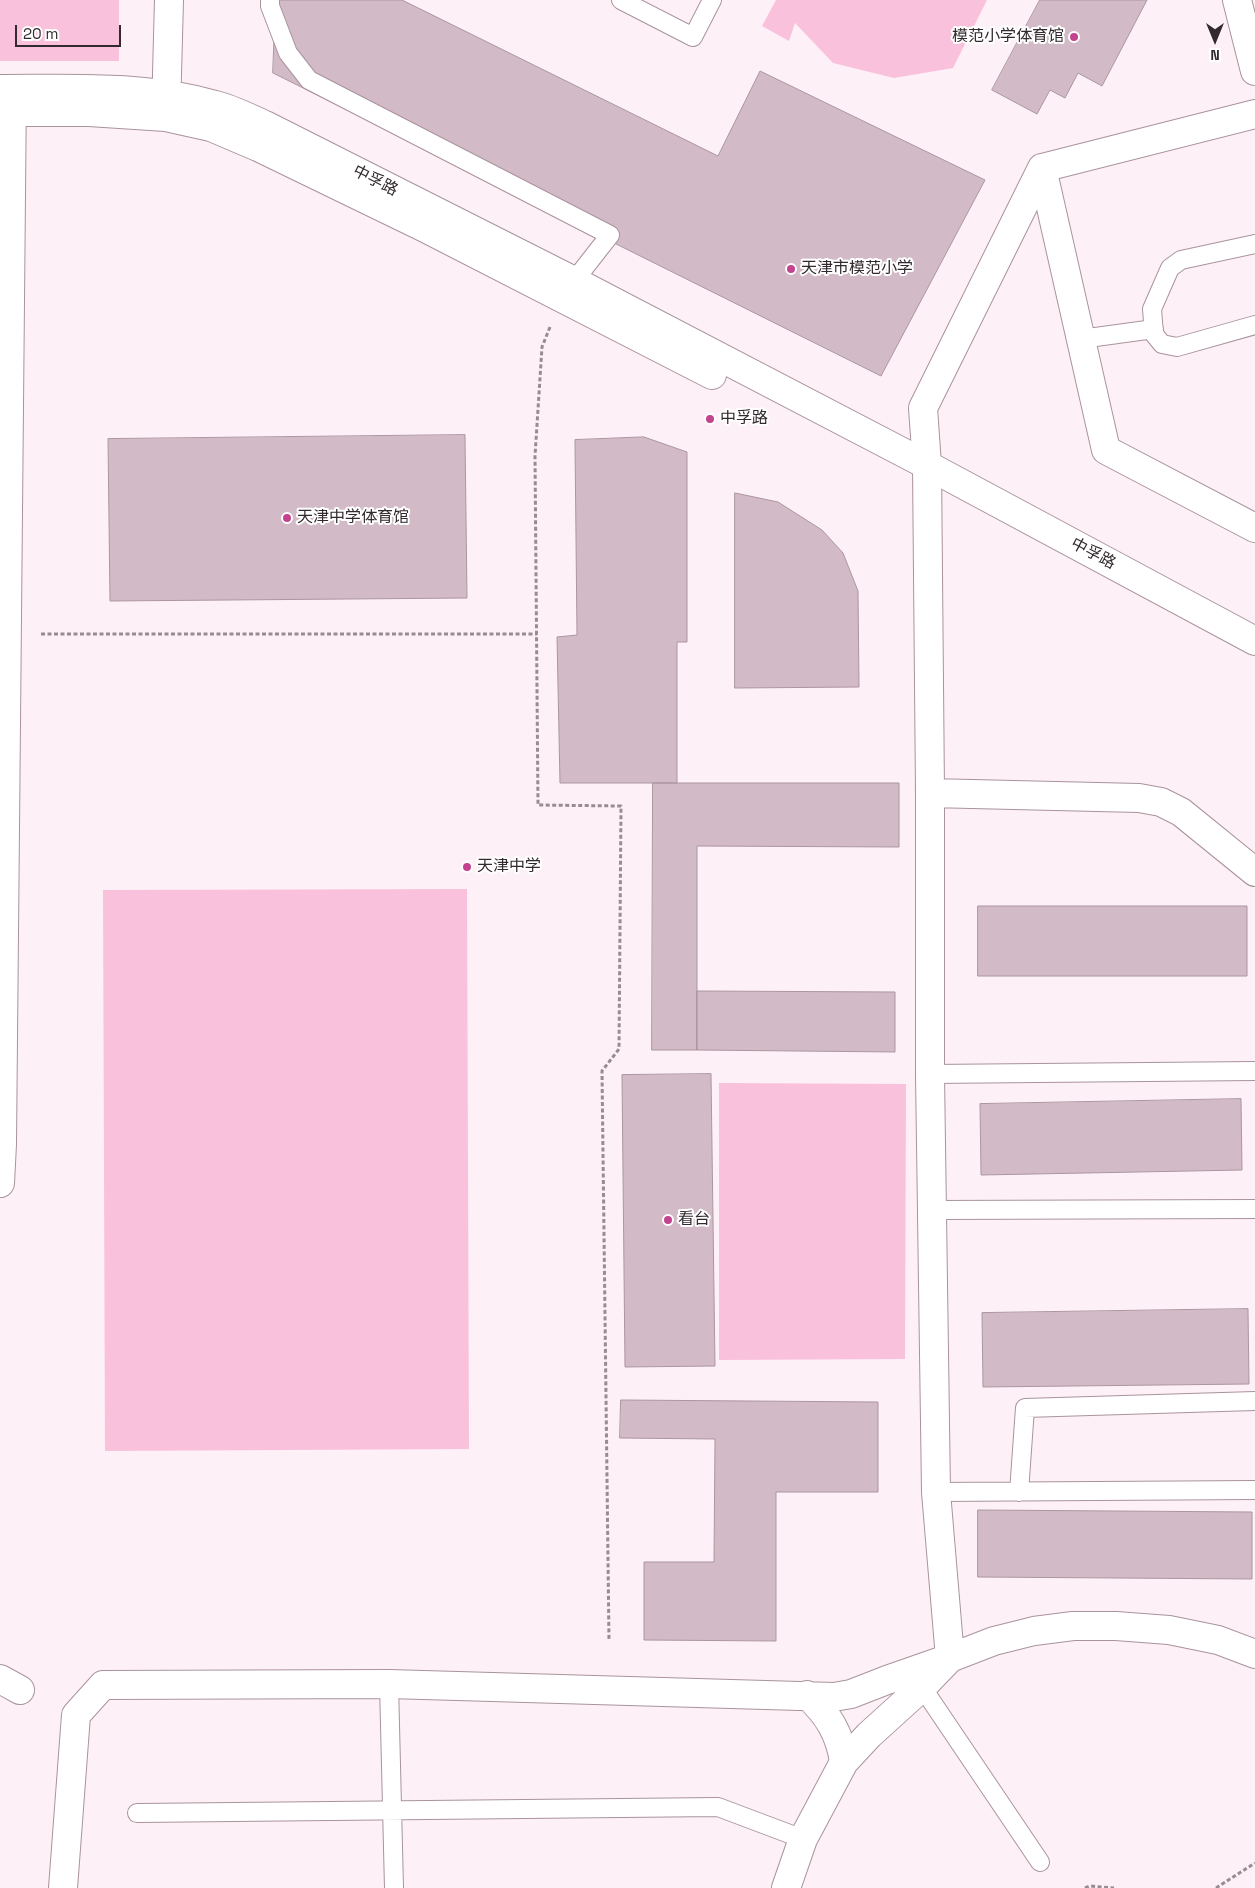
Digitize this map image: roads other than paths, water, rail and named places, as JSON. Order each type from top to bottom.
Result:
[{"type":"street","points":[[166,105],[168,0]]},
{"type":"street","points":[[1237,0],[1255,71]]},
{"type":"street","name":"中孚路","points":[[6,100],[107,88],[166,105],[217,105],[265,125],[568,290],[1255,642]]},
{"type":"street","points":[[0,1183],[2,1144],[6,100]]},
{"type":"street","points":[[786,1888],[803,1839],[844,1762],[869,1735],[922,1687],[950,1658],[936,1492],[930,1074],[927,475],[923,408],[1042,168],[1255,114]]},
{"type":"street","points":[[1042,168],[1106,450],[1255,528]]},
{"type":"street","name":"中孚路","points":[[927,475],[1255,656]]},
{"type":"street","points":[[930,793],[1139,798],[1161,802],[1182,812],[1255,872]]},
{"type":"street","points":[[63,1888],[76,1715],[103,1685],[389,1684],[834,1697],[852,1694],[994,1641],[1034,1631],[1072,1626],[1116,1626],[1169,1630],[1218,1640],[1255,1654]]},
{"type":"street","points":[[807,1695],[818,1705],[832,1723],[840,1740],[844,1762]]},
{"type":"lane","points":[[270,0],[270,6],[288,54],[309,80],[610,235],[568,290]]},
{"type":"lane","points":[[621,0],[693,37],[712,0]]},
{"type":"lane","points":[[1255,244],[1182,260],[1170,268],[1152,309],[1154,334],[1162,344],[1177,347],[1255,325]]},
{"type":"lane","points":[[1081,339],[1154,330]]},
{"type":"lane","points":[[930,1074],[1255,1071]]},
{"type":"lane","points":[[932,1210],[1255,1209]]},
{"type":"lane","points":[[1020,1492],[1025,1408],[1255,1401]]},
{"type":"lane","points":[[936,1492],[1255,1490]]},
{"type":"lane","points":[[389,1684],[394,1888]]},
{"type":"lane","points":[[922,1687],[1040,1862]]},
{"type":"lane","points":[[137,1813],[718,1807],[803,1839]]},
{"type":"place","name":"模范小学体育馆","points":[[1074,37]]},
{"type":"place","name":"天津市模范小学","points":[[791,269]]},
{"type":"place","name":"中孚路","points":[[710,419]]},
{"type":"place","name":"天津中学体育馆","points":[[287,518]]},
{"type":"place","name":"天津中学","points":[[467,867]]},
{"type":"place","name":"看台","points":[[668,1220]]}]
